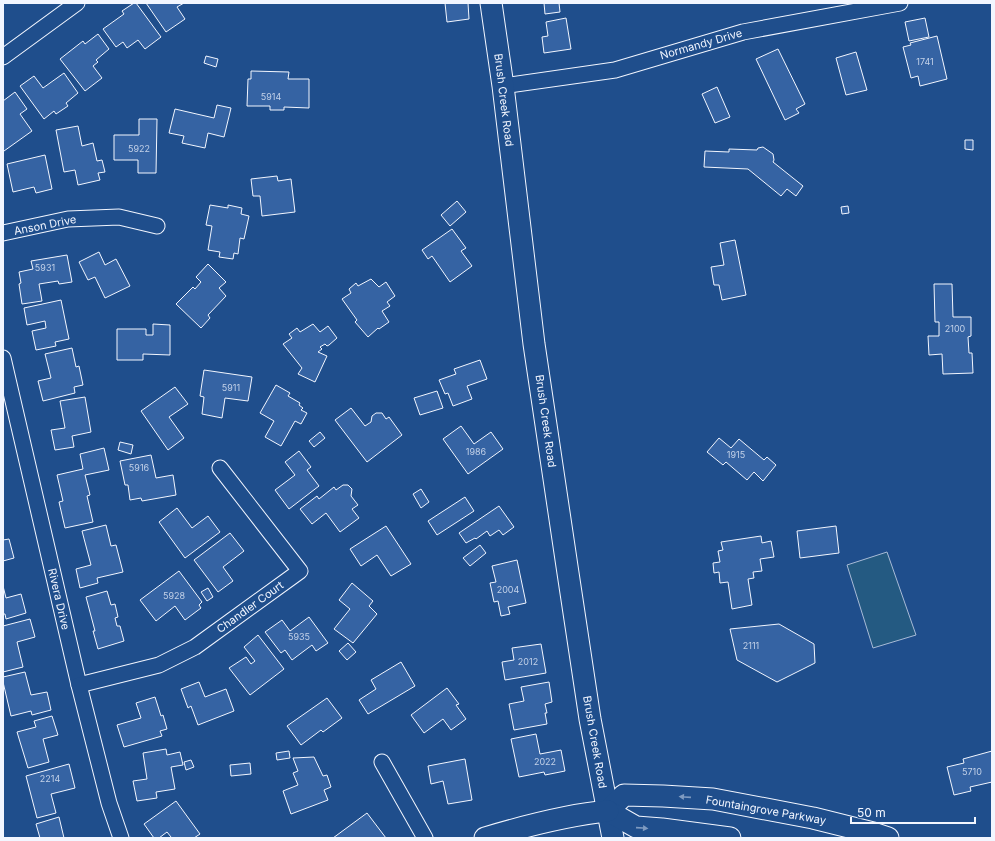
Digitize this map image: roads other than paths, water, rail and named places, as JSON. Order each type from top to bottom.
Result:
[{"type":"street","points":[[3,57],[77,3]]},
{"type":"street","name":"Brush Creek Road","points":[[490,3],[503,86],[534,344],[590,719],[613,838]]},
{"type":"street","name":"Normandy Drive","points":[[503,86],[614,70],[743,32],[900,3]]},
{"type":"street","name":"Anson Drive","points":[[3,233],[68,219],[119,217],[157,226]]},
{"type":"street","name":"Rivera Drive","points":[[3,358],[79,685],[109,803],[121,838]]},
{"type":"street","name":"Chandler Court","points":[[79,685],[159,665],[195,647],[300,571],[220,468]]},
{"type":"street","points":[[382,762],[425,838]]},
{"type":"street","name":"Fountaingrove Parkway","points":[[608,811],[624,795],[713,799],[813,818],[873,832],[888,838]]},
{"type":"street","points":[[485,838],[527,826],[587,813],[608,811],[636,827],[730,838]]}]
